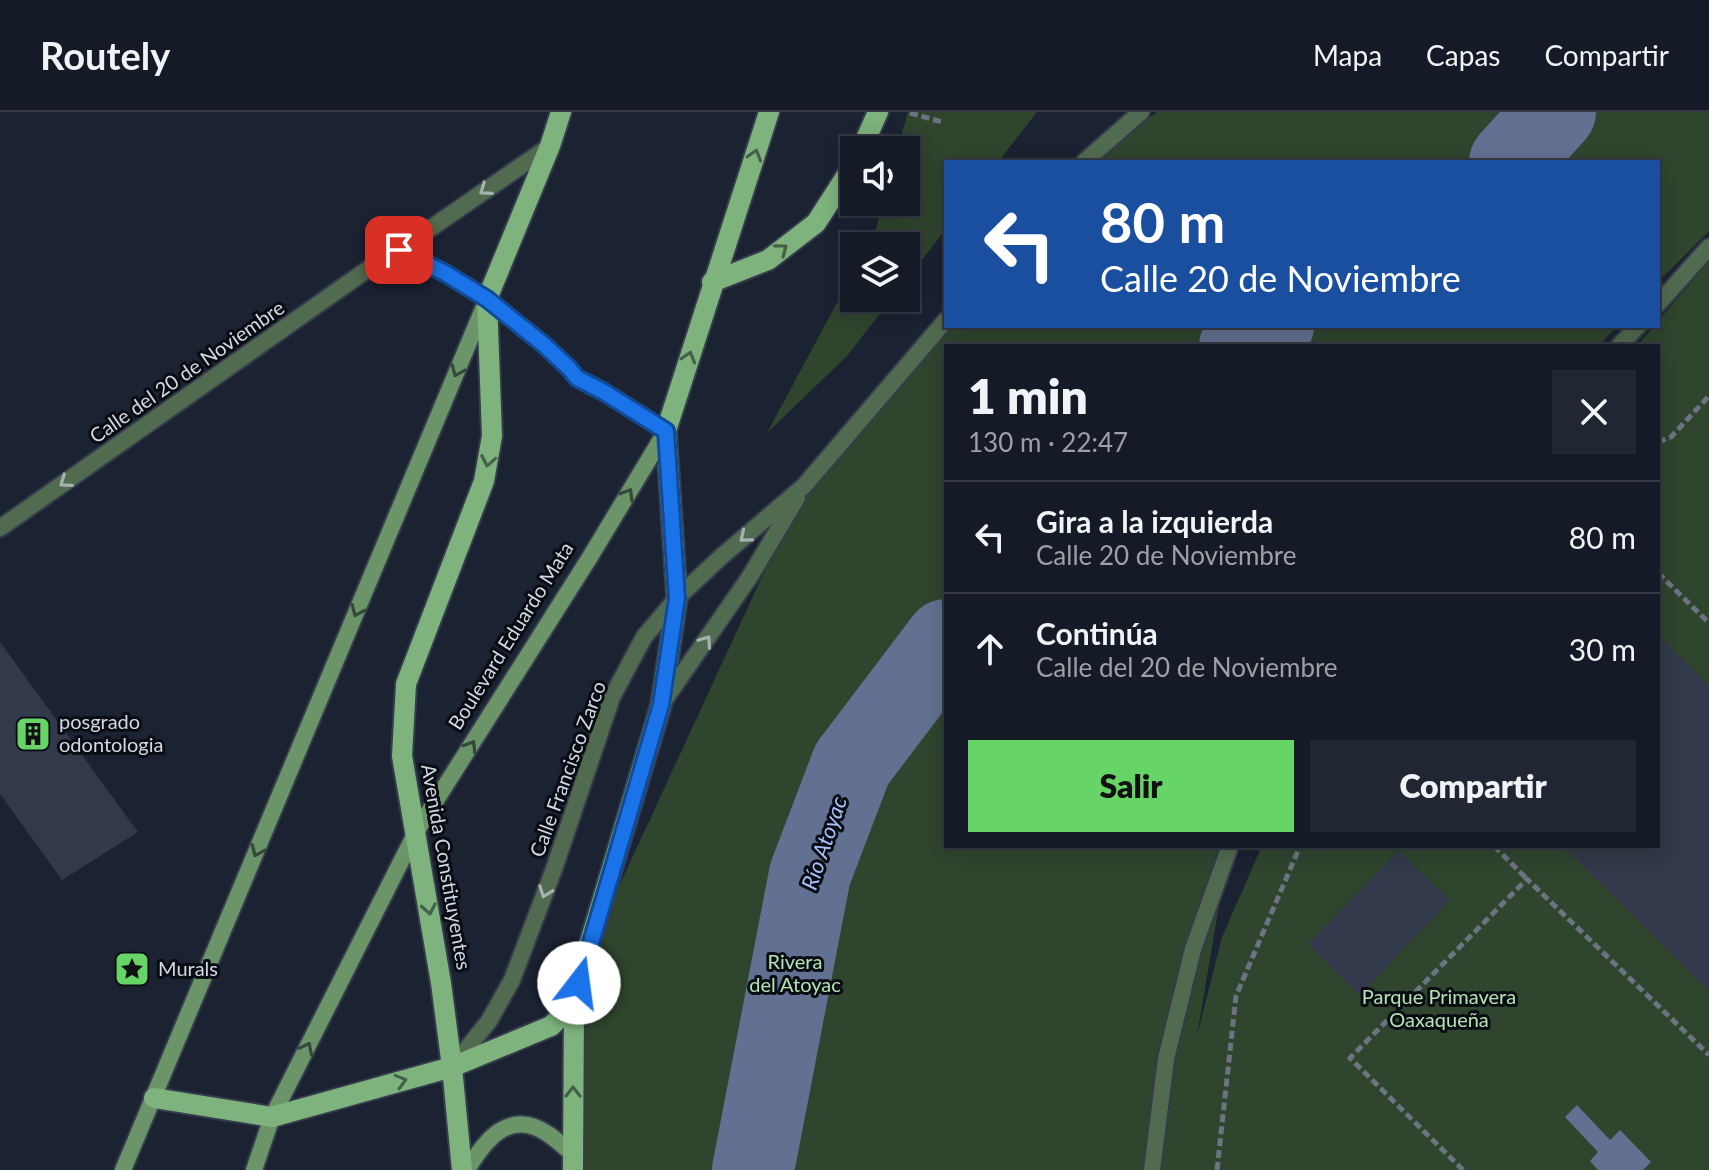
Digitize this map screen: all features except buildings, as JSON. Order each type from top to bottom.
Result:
[{"type":"main road","points":[[123,1170],[487,299],[561,112]]},
{"type":"main road","name":"Boulevard Eduardo Mata","points":[[254,1170],[272,1117],[416,832],[666,431],[769,112]]},
{"type":"main road","points":[[867,136],[878,112]]},
{"type":"main road","points":[[712,282],[768,260],[816,223],[840,186]]},
{"type":"main road","name":"Avenida Constituyentes","points":[[464,1170],[441,983],[402,756],[406,684],[484,481],[492,436],[487,299]]},
{"type":"main road","points":[[573,1162],[574,1004],[588,947],[661,705],[677,598],[666,431]]},
{"type":"main road","points":[[154,1098],[272,1117],[452,1067],[551,1026],[574,1004]]},
{"type":"main road","points":[[464,1170],[481,1146],[501,1128],[524,1125],[545,1132],[573,1162]]},
{"type":"street","points":[[1086,160],[1141,112]]},
{"type":"street","name":"Calle del 20 de Noviembre","points":[[0,528],[371,267],[550,146]]},
{"type":"street","points":[[1660,302],[1709,247]]},
{"type":"street","points":[[399,250],[487,299],[543,344],[577,378],[666,431]]},
{"type":"street","name":"Calle Francisco Zarco","points":[[452,1067],[489,1021],[512,980],[554,869],[612,697],[644,637],[677,598],[804,486],[944,322]]},
{"type":"street","points":[[1621,344],[1636,328]]},
{"type":"street","name":"Calle Francisco Zarco","points":[[661,705],[749,578],[804,486]]},
{"type":"street","points":[[1152,1170],[1166,1059],[1179,1004],[1193,949],[1229,848]]},
{"type":"path","points":[[906,112],[942,122]]},
{"type":"path","points":[[1660,441],[1671,437],[1709,396]]},
{"type":"path","points":[[1660,575],[1709,623]]},
{"type":"path","points":[[1217,1170],[1236,996],[1299,848]]},
{"type":"path","points":[[1496,848],[1709,1055]]},
{"type":"path","points":[[1463,1170],[1350,1058],[1527,879]]},
{"type":"green space","points":[[908,112],[1037,112],[1000,160],[944,160],[944,232],[920,262],[920,232],[875,232],[879,216],[920,216],[920,136],[901,136]]},
{"type":"green space","points":[[1157,112],[1709,112],[1709,231],[1660,280],[1660,160],[1092,160]]},
{"type":"green space","name":"Rivera del Atoyac","points":[[1709,261],[1709,1170],[574,1170],[584,962],[804,486],[944,328],[1615,328],[1601,344],[944,344],[944,848],[1229,848],[1197,1036],[1222,937],[1261,848],[1660,848],[1660,344],[1639,344],[1652,328],[1660,328],[1660,319]]},
{"type":"green space","points":[[840,297],[840,312],[881,312],[847,356],[767,433]]},
{"type":"water","points":[[1577,1105],[1610,1140],[1620,1130],[1651,1162],[1643,1170],[1598,1170],[1590,1161],[1598,1152],[1565,1117]]},
{"type":"waterway","name":"Río Atoyac","points":[[1512,160],[1555,112]]},
{"type":"waterway","name":"Río Atoyac","points":[[1243,344],[1270,328]]},
{"type":"waterway","name":"Río Atoyac","points":[[753,1170],[810,874],[852,764],[944,643]]},
{"type":"place","name":"posgrado odontologia","points":[[33,734]]},
{"type":"place","name":"Murals","points":[[132,969]]},
{"type":"route","points":[[399,250],[487,299],[543,344],[577,378],[666,431],[677,598],[661,705],[579,983]]},
{"type":"park label","name":"Parque Primavera Oaxaqueña","points":[[1439,1008]]}]
